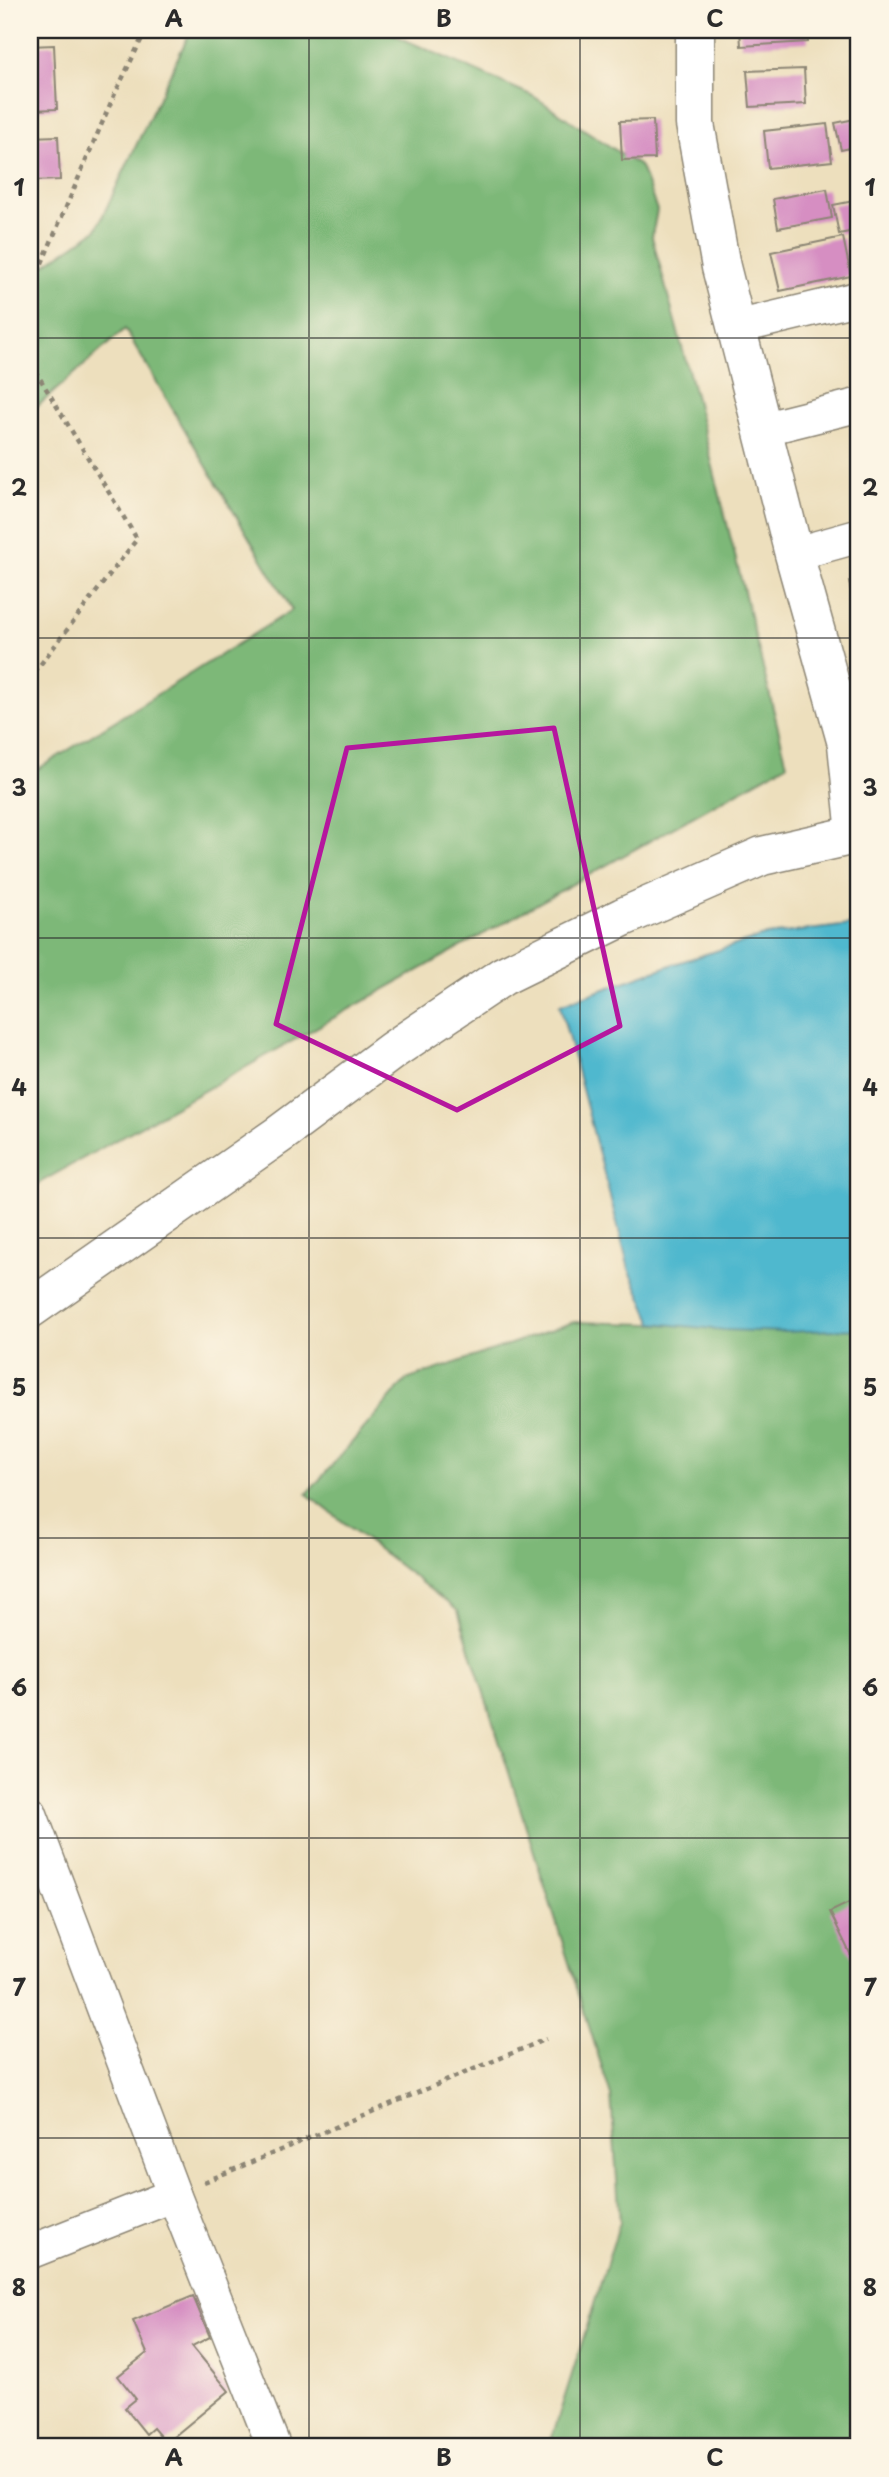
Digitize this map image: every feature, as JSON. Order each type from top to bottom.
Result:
[{"type":"street","points":[[30,1309],[280,1134],[393,1050],[503,976],[623,917],[762,856],[857,834],[847,744],[794,554],[721,267],[695,124],[695,30]]},
{"type":"street","points":[[737,327],[859,298]]},
{"type":"street","points":[[762,429],[859,405]]},
{"type":"street","points":[[794,554],[859,536]]},
{"type":"street","points":[[30,1814],[174,2195],[274,2447]]},
{"type":"street","points":[[30,2252],[174,2195]]},
{"type":"path","points":[[30,291],[111,100],[146,30]]},
{"type":"path","points":[[30,362],[137,539],[30,675]]},
{"type":"path","points":[[174,2195],[546,2039]]},
{"type":"highlighted area","points":[[554,728],[620,1026],[457,1110],[276,1024],[347,748]]},
{"type":"green space","points":[[191,30],[387,30],[533,96],[641,167],[657,210],[652,237],[695,395],[787,764],[30,1188],[30,774],[292,610],[125,329],[30,413],[30,275],[96,230]]},
{"type":"green space","points":[[574,1322],[801,1328],[859,1323],[859,2447],[549,2447],[620,2222],[611,2096],[458,1611],[307,1494],[406,1380]]},
{"type":"water","points":[[859,924],[859,1329],[785,1332],[724,1330],[653,1323],[629,1269],[560,1005],[674,964],[767,935]]},
{"type":"building","points":[[740,30],[807,30],[808,42],[741,46]]},
{"type":"building","points":[[54,45],[57,109],[30,110],[30,46]]},
{"type":"building","points":[[804,69],[806,104],[750,107],[747,71]]},
{"type":"building","points":[[855,119],[859,146],[841,150],[835,123]]},
{"type":"building","points":[[653,120],[655,159],[622,160],[620,121]]},
{"type":"building","points":[[827,124],[832,161],[768,168],[764,131]]},
{"type":"building","points":[[58,136],[60,180],[30,181],[30,137]]},
{"type":"building","points":[[827,189],[832,218],[778,228],[773,199]]},
{"type":"building","points":[[859,200],[859,230],[839,234],[833,205]]},
{"type":"building","points":[[843,237],[851,276],[780,291],[771,252]]},
{"type":"building","points":[[859,580],[859,624],[858,624],[849,582]]},
{"type":"building","points":[[859,1898],[859,1972],[830,1912]]},
{"type":"building","points":[[193,2296],[210,2337],[192,2346],[229,2391],[166,2443],[153,2428],[146,2434],[125,2408],[136,2399],[118,2376],[147,2353],[133,2321]]}]
